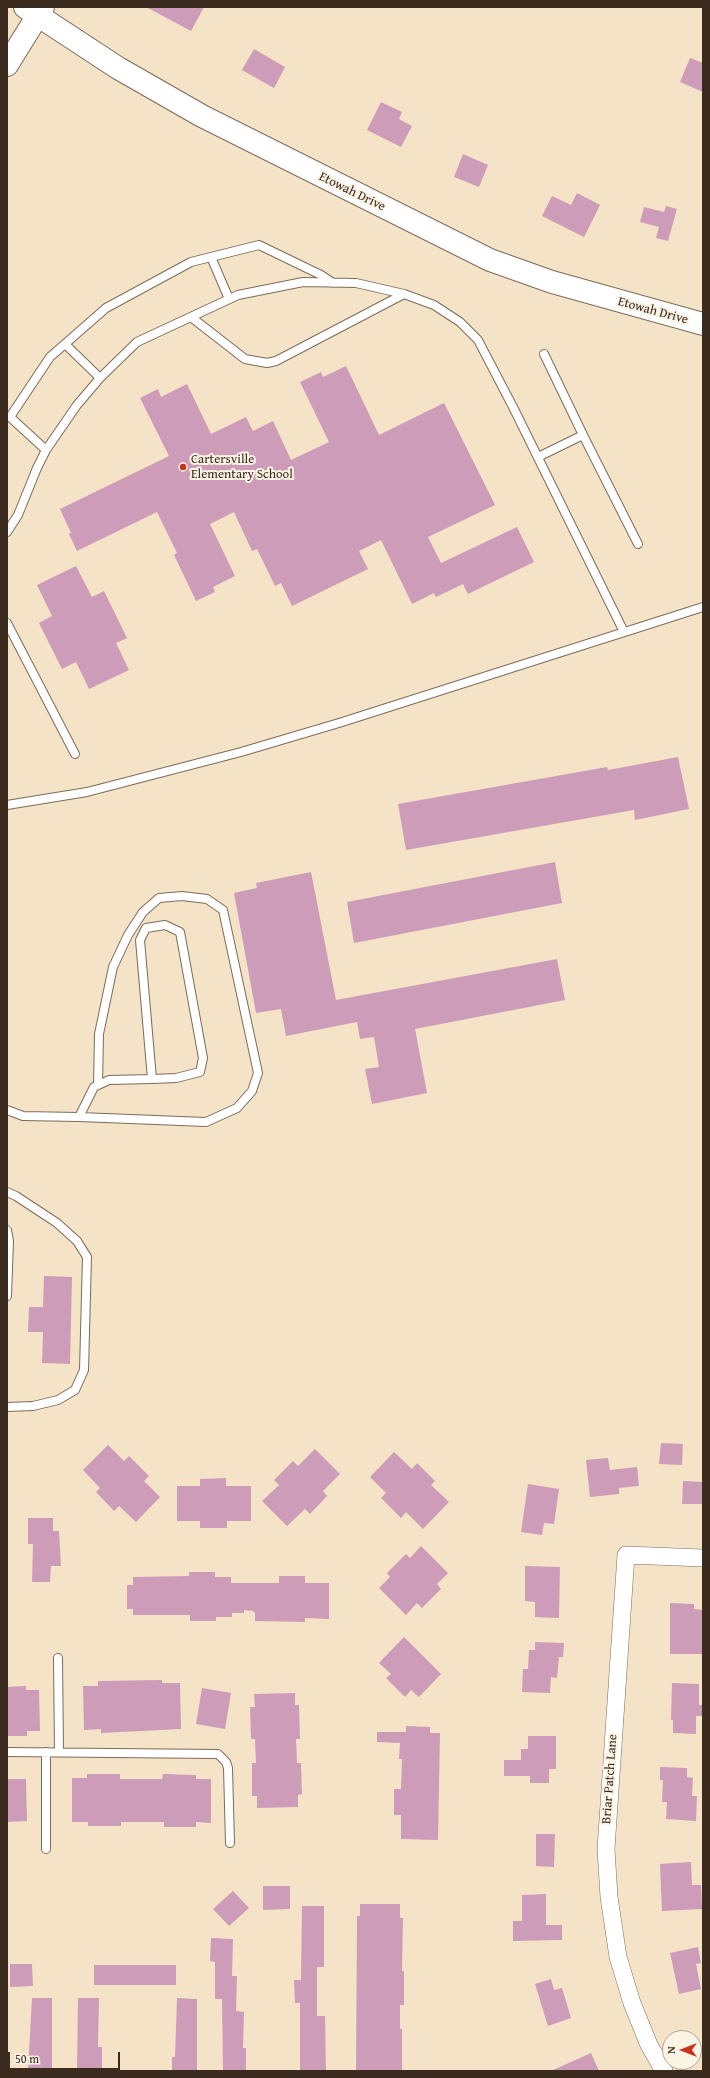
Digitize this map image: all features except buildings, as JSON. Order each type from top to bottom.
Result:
[{"type":"street","points":[[7,65],[35,10]]},
{"type":"street","name":"Etowah Drive","points":[[35,10],[118,68],[202,116],[490,260],[552,282],[703,324]]},
{"type":"street","name":"Briar Patch Lane","points":[[664,2071],[649,2045],[632,2003],[618,1957],[609,1897],[606,1849],[626,1555],[703,1558]]},
{"type":"lane","points":[[46,450],[10,417],[50,357],[106,308],[190,262],[259,245],[320,274],[334,283]]},
{"type":"lane","points":[[211,257],[229,299]]},
{"type":"lane","points":[[7,532],[18,515],[46,450],[77,405],[100,378],[137,342],[238,295],[303,282],[356,283],[404,294],[434,305],[447,312],[473,334],[485,351],[624,632]]},
{"type":"lane","points":[[191,317],[245,359],[267,363],[286,357],[404,294]]},
{"type":"lane","points":[[64,344],[100,378]]},
{"type":"lane","points":[[544,354],[582,435],[638,544]]},
{"type":"lane","points":[[538,457],[582,435]]},
{"type":"lane","points":[[7,805],[87,792],[242,752],[703,607]]},
{"type":"lane","points":[[7,623],[75,754]]},
{"type":"lane","points":[[7,1110],[23,1116],[206,1122],[237,1108],[252,1091],[258,1073],[223,910],[207,899],[182,896],[159,898],[143,912],[128,935],[113,967],[99,1034],[98,1085]]},
{"type":"lane","points":[[79,1117],[94,1087],[108,1080],[152,1079],[176,1078],[200,1072],[203,1058],[180,932],[165,926],[146,928],[140,940],[152,1079]]},
{"type":"lane","points":[[7,1192],[16,1196],[57,1223],[77,1241],[87,1257],[84,1370],[75,1390],[52,1401],[33,1406],[7,1407]]},
{"type":"lane","points":[[7,1230],[9,1241],[7,1296]]},
{"type":"lane","points":[[58,1658],[59,1752]]},
{"type":"lane","points":[[7,1752],[218,1754],[226,1762],[228,1768],[230,1843]]},
{"type":"lane","points":[[46,1752],[46,1849]]},
{"type":"place","name":"Cartersville Elementary School","points":[[183,467]]}]
